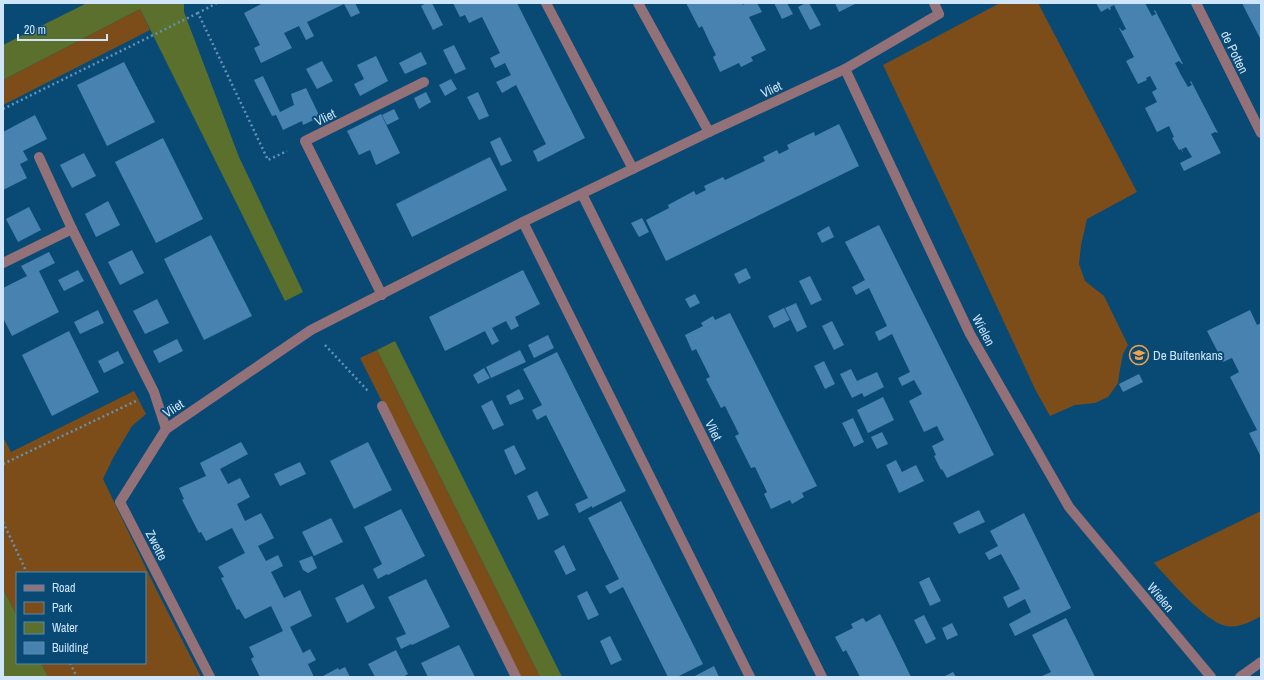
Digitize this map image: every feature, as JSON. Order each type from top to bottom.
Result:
[{"type":"street","points":[[546,3],[632,170]]},
{"type":"street","points":[[638,3],[708,132]]},
{"type":"street","points":[[845,69],[939,14],[934,3]]},
{"type":"street","name":"de Potten","points":[[1196,3],[1261,133]]},
{"type":"street","name":"Vliet","points":[[39,157],[72,229],[154,392],[166,429],[311,330],[523,222],[708,132],[845,69]]},
{"type":"street","name":"Wielen","points":[[845,69],[970,334],[1069,507],[1211,677]]},
{"type":"street","name":"Vliet","points":[[382,295],[305,141],[424,82]]},
{"type":"street","name":"Vliet","points":[[582,194],[822,677]]},
{"type":"street","points":[[523,222],[750,677]]},
{"type":"street","points":[[3,263],[72,229]]},
{"type":"street","points":[[382,406],[516,677]]},
{"type":"street","name":"Zwette","points":[[166,429],[120,502],[210,677]]},
{"type":"street","points":[[1240,677],[1261,662]]},
{"type":"path","points":[[3,109],[218,3]]},
{"type":"path","points":[[198,12],[268,160],[305,141]]},
{"type":"path","points":[[311,330],[382,406]]},
{"type":"path","points":[[3,464],[154,392]]},
{"type":"path","points":[[3,522],[27,572]]},
{"type":"path","points":[[70,664],[77,677]]},
{"type":"green space","points":[[1000,3],[1038,3],[1137,192],[1087,219],[1081,245],[1079,264],[1085,281],[1104,296],[1128,345],[1123,354],[1118,383],[1108,397],[1095,403],[1075,405],[1050,416],[1036,391],[883,65]]},
{"type":"green space","points":[[140,9],[150,30],[3,105],[3,80]]},
{"type":"green space","points":[[377,350],[540,677],[521,677],[360,358]]},
{"type":"green space","points":[[134,391],[146,414],[132,426],[113,458],[103,479],[156,589],[201,677],[48,677],[42,664],[146,664],[146,572],[16,572],[16,614],[3,589],[3,437],[11,452]]},
{"type":"green space","points":[[1261,511],[1261,616],[1240,625],[1226,626],[1217,623],[1198,609],[1154,563]]},
{"type":"water","points":[[87,3],[184,3],[184,12],[239,157],[303,292],[285,301],[140,9],[3,80],[3,45]]},
{"type":"water","points":[[395,341],[562,677],[540,677],[377,350]]},
{"type":"water","points":[[3,589],[16,614],[16,664],[42,664],[48,677],[3,677]]},
{"type":"building","points":[[263,3],[355,3],[360,13],[351,17],[344,4],[307,22],[314,36],[306,40],[299,26],[284,33],[292,48],[261,63],[254,48],[260,45],[244,13]]},
{"type":"building","points":[[426,3],[432,3],[443,25],[433,30],[421,6]]},
{"type":"building","points":[[453,3],[517,3],[585,138],[538,162],[533,151],[546,144],[516,85],[502,93],[496,82],[511,75],[505,63],[495,68],[490,58],[500,53],[482,17],[469,23],[465,15],[460,17]]},
{"type":"building","points":[[686,3],[742,3],[743,5],[746,3],[757,3],[762,12],[749,17],[766,50],[751,57],[753,61],[741,67],[739,63],[720,72],[713,57],[716,55],[702,26],[699,28]]},
{"type":"building","points":[[774,3],[787,3],[793,14],[782,19]]},
{"type":"building","points":[[809,3],[821,25],[810,30],[798,7]]},
{"type":"building","points":[[835,3],[857,3],[839,12]]},
{"type":"building","points":[[1096,3],[1145,3],[1152,16],[1156,14],[1154,11],[1155,10],[1183,64],[1179,61],[1175,63],[1181,75],[1188,87],[1192,85],[1190,82],[1191,81],[1218,133],[1215,132],[1211,134],[1221,153],[1184,171],[1180,163],[1192,157],[1186,147],[1182,149],[1183,153],[1181,149],[1179,150],[1172,138],[1174,137],[1169,126],[1157,132],[1145,108],[1157,102],[1152,92],[1157,89],[1150,76],[1146,78],[1147,80],[1138,84],[1126,61],[1134,57],[1119,28],[1122,31],[1126,29],[1114,5],[1110,7],[1111,9],[1109,10],[1108,8],[1101,12]]},
{"type":"building","points":[[1242,3],[1261,3],[1261,40],[1248,15]]},
{"type":"building","points":[[454,45],[466,69],[455,74],[443,50]]},
{"type":"building","points":[[421,52],[427,64],[405,74],[399,63]]},
{"type":"building","points":[[376,56],[388,81],[360,96],[354,84],[364,79],[357,65]]},
{"type":"building","points":[[322,61],[333,81],[317,89],[306,69]]},
{"type":"building","points":[[124,62],[155,122],[107,146],[77,85]]},
{"type":"building","points":[[263,76],[280,112],[294,105],[291,94],[306,88],[320,117],[303,125],[302,121],[283,130],[276,115],[272,116],[254,80]]},
{"type":"building","points":[[451,79],[457,89],[445,96],[439,85]]},
{"type":"building","points":[[426,92],[431,102],[419,109],[414,98]]},
{"type":"building","points":[[478,92],[489,116],[479,120],[467,97]]},
{"type":"building","points":[[394,109],[399,119],[387,125],[382,115]]},
{"type":"building","points":[[381,114],[400,153],[376,165],[370,150],[359,155],[347,131]]},
{"type":"building","points":[[35,115],[47,139],[23,151],[28,160],[20,164],[27,178],[3,190],[3,132]]},
{"type":"building","points":[[839,124],[859,166],[666,261],[646,220],[669,208],[668,205],[694,191],[696,195],[706,190],[704,186],[723,177],[725,180],[765,161],[763,157],[777,150],[779,154],[789,149],[787,145],[801,138],[814,132],[815,136]]},
{"type":"building","points":[[500,137],[512,161],[501,166],[490,142]]},
{"type":"building","points":[[163,138],[203,219],[156,243],[115,162]]},
{"type":"building","points":[[84,153],[96,176],[72,188],[60,165]]},
{"type":"building","points":[[490,157],[507,190],[412,237],[396,204]]},
{"type":"building","points":[[108,201],[120,225],[96,237],[85,214]]},
{"type":"building","points":[[29,207],[41,230],[18,242],[6,219]]},
{"type":"building","points":[[642,218],[649,232],[639,237],[631,223]]},
{"type":"building","points":[[879,225],[994,455],[947,478],[934,456],[936,455],[932,446],[944,440],[937,426],[924,432],[909,401],[922,394],[914,380],[902,386],[898,378],[910,372],[892,334],[879,341],[875,332],[887,326],[869,288],[856,295],[852,287],[865,280],[845,242]]},
{"type":"building","points":[[829,226],[834,237],[822,243],[817,233]]},
{"type":"building","points":[[211,235],[252,316],[204,340],[164,259]]},
{"type":"building","points":[[132,250],[144,273],[120,285],[108,262]]},
{"type":"building","points":[[49,252],[55,263],[39,271],[59,312],[12,336],[3,318],[3,288],[27,276],[21,266]]},
{"type":"building","points":[[746,268],[751,278],[739,284],[734,274]]},
{"type":"building","points":[[78,270],[84,281],[64,291],[58,280]]},
{"type":"building","points":[[523,270],[540,304],[515,317],[519,326],[511,330],[506,321],[492,328],[499,341],[492,345],[485,331],[445,351],[429,317]]},
{"type":"building","points":[[810,276],[822,300],[811,305],[799,281]]},
{"type":"building","points":[[695,294],[700,303],[690,308],[685,299]]},
{"type":"building","points":[[157,299],[169,323],[145,334],[133,311]]},
{"type":"building","points":[[796,303],[807,327],[797,332],[785,308]]},
{"type":"building","points":[[784,308],[790,320],[774,328],[768,316]]},
{"type":"building","points":[[98,310],[104,323],[80,334],[74,322]]},
{"type":"building","points":[[1250,310],[1257,325],[1261,323],[1261,457],[1249,433],[1257,430],[1230,377],[1239,372],[1232,358],[1223,362],[1207,331]]},
{"type":"building","points":[[730,313],[817,486],[802,493],[804,497],[792,504],[790,500],[771,509],[764,494],[767,492],[755,467],[751,468],[735,436],[739,434],[725,406],[721,408],[706,379],[710,377],[696,349],[692,351],[685,335],[703,326],[701,323],[713,316],[715,320]]},
{"type":"building","points":[[832,321],[844,345],[834,350],[822,326]]},
{"type":"building","points":[[69,331],[99,392],[52,416],[22,355]]},
{"type":"building","points":[[548,335],[554,348],[534,358],[528,345]]},
{"type":"building","points":[[177,339],[183,351],[159,363],[153,351]]},
{"type":"building","points":[[520,350],[526,362],[491,378],[486,367]]},
{"type":"building","points":[[118,351],[124,363],[104,373],[98,361]]},
{"type":"building","points":[[557,352],[626,491],[579,513],[575,504],[588,498],[546,415],[537,420],[532,410],[542,405],[523,369]]},
{"type":"building","points":[[824,361],[835,384],[825,389],[814,366]]},
{"type":"building","points":[[484,368],[490,378],[478,384],[473,375]]},
{"type":"building","points":[[851,369],[857,381],[877,372],[884,387],[864,397],[862,393],[852,398],[840,374]]},
{"type":"building","points":[[1139,374],[1143,382],[1123,392],[1119,384]]},
{"type":"building","points":[[519,389],[524,399],[510,405],[506,396]]},
{"type":"building","points":[[883,397],[894,420],[868,433],[857,410]]},
{"type":"building","points":[[492,400],[504,425],[493,430],[481,406]]},
{"type":"building","points":[[853,418],[864,442],[854,447],[842,423]]},
{"type":"building","points":[[882,432],[888,444],[877,449],[871,437]]},
{"type":"building","points":[[241,442],[248,454],[220,469],[228,484],[240,478],[250,497],[237,504],[245,521],[261,513],[274,538],[258,546],[266,561],[278,555],[283,566],[271,572],[284,598],[300,590],[312,616],[290,627],[303,653],[310,649],[316,660],[308,664],[314,677],[260,677],[251,659],[254,657],[249,647],[283,631],[271,606],[245,619],[239,609],[237,610],[221,578],[224,577],[218,567],[245,553],[232,528],[206,541],[201,532],[199,533],[182,500],[184,499],[179,488],[206,476],[200,463]]},
{"type":"building","points":[[368,442],[392,490],[354,509],[330,461]]},
{"type":"building","points":[[514,445],[526,469],[515,475],[504,450]]},
{"type":"building","points":[[896,460],[902,472],[916,465],[924,481],[899,493],[886,465]]},
{"type":"building","points":[[300,462],[306,474],[280,486],[274,474]]},
{"type":"building","points":[[537,491],[549,515],[538,520],[527,496]]},
{"type":"building","points":[[621,501],[703,664],[677,677],[668,677],[623,587],[610,594],[605,586],[619,579],[588,518]]},
{"type":"building","points":[[401,509],[425,556],[378,579],[373,569],[382,564],[364,527]]},
{"type":"building","points":[[979,510],[985,522],[959,534],[953,523]]},
{"type":"building","points":[[1024,513],[1071,608],[1015,636],[1009,624],[1031,612],[1025,599],[1008,608],[1003,597],[1020,589],[1001,554],[989,560],[985,553],[998,546],[990,531]]},
{"type":"building","points":[[331,518],[343,542],[314,556],[302,532]]},
{"type":"building","points":[[564,545],[576,570],[566,575],[554,551]]},
{"type":"building","points":[[312,556],[317,568],[308,573],[303,570],[299,561]]},
{"type":"building","points":[[929,577],[941,601],[930,606],[919,582]]},
{"type":"building","points":[[426,579],[450,627],[401,649],[396,638],[406,634],[388,597]]},
{"type":"building","points":[[363,584],[375,608],[347,623],[335,598]]},
{"type":"building","points":[[587,591],[599,615],[588,620],[577,596]]},
{"type":"building","points":[[880,614],[911,677],[860,677],[846,650],[843,652],[835,637],[853,628],[851,624],[863,618],[866,622]]},
{"type":"building","points":[[924,615],[936,639],[926,644],[914,620]]},
{"type":"building","points":[[1066,618],[1095,677],[1040,677],[1051,672],[1032,635]]},
{"type":"building","points":[[952,623],[958,635],[947,640],[942,628]]},
{"type":"building","points":[[610,636],[622,660],[611,665],[600,641]]},
{"type":"building","points":[[459,645],[475,677],[428,677],[421,663]]},
{"type":"building","points":[[396,650],[408,674],[403,677],[375,677],[368,664]]},
{"type":"building","points":[[714,666],[719,677],[693,677]]},
{"type":"building","points":[[345,667],[350,677],[321,677],[338,668],[339,670]]},
{"type":"building","points":[[953,672],[956,677],[943,677]]},
{"type":"place","name":"De Buitenkans","points":[[1139,355]]}]
